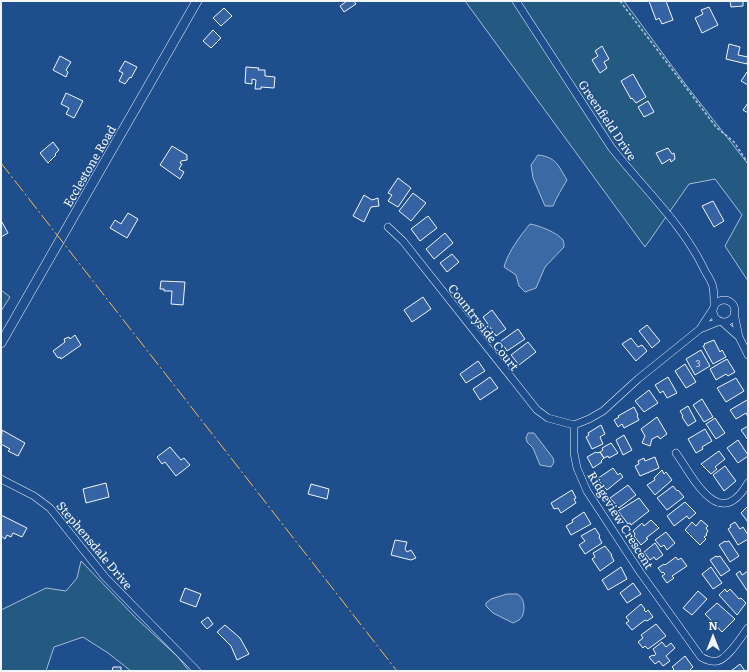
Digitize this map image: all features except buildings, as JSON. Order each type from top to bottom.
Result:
[{"type":"main road","name":"Ecclestone Road","points":[[1,343],[197,1]]},
{"type":"street","name":"Greenfield Drive","points":[[516,1],[611,148],[628,170],[664,210],[691,245],[700,259],[713,287],[729,302]]},
{"type":"street","name":"Countryside Court","points":[[388,227],[403,241],[537,410],[548,418],[574,425]]},
{"type":"street","name":"Greenfield Drive","points":[[713,287],[713,307]]},
{"type":"street","points":[[700,329],[716,303],[722,300],[729,302],[733,306],[739,337],[748,356]]},
{"type":"street","points":[[713,307],[715,317],[739,337]]},
{"type":"street","points":[[574,425],[589,419],[602,411],[638,379],[700,329],[731,319],[734,313]]},
{"type":"street","name":"Ridgeview Crescent","points":[[574,425],[574,453],[577,468],[587,491],[640,572],[701,658],[708,661],[717,661],[725,657],[748,628]]},
{"type":"street","points":[[676,453],[704,493],[710,500],[717,503],[724,504],[737,499],[743,493],[748,483]]},
{"type":"street","name":"Stephensdale Drive","points":[[1,479],[34,496],[50,508],[105,577],[197,671]]},
{"type":"path","points":[[620,1],[716,127],[734,142],[748,163]]},
{"type":"shaded area","points":[[465,1],[624,1],[686,85],[748,164],[748,281],[725,246],[742,215],[715,179],[689,184],[645,247]]},
{"type":"shaded area","points":[[538,155],[553,160],[559,166],[567,180],[553,206],[545,206],[533,178],[531,165]]},
{"type":"shaded area","points":[[530,224],[543,228],[560,237],[563,240],[564,247],[545,267],[536,288],[525,292],[519,286],[516,275],[504,267],[511,250]]},
{"type":"shaded area","points":[[1,290],[10,297],[1,311]]},
{"type":"shaded area","points":[[528,433],[534,433],[553,458],[554,462],[551,467],[540,465],[533,448],[527,442],[526,438]]},
{"type":"shaded area","points":[[81,561],[137,619],[178,657],[189,671],[131,671],[108,653],[83,637],[54,647],[46,671],[1,671],[1,610],[46,588],[66,591],[77,578]]},
{"type":"shaded area","points":[[507,594],[517,594],[520,596],[524,607],[521,618],[513,623],[493,613],[486,606],[486,603],[491,599]]},
{"type":"power","points":[[1,163],[397,671]]}]
